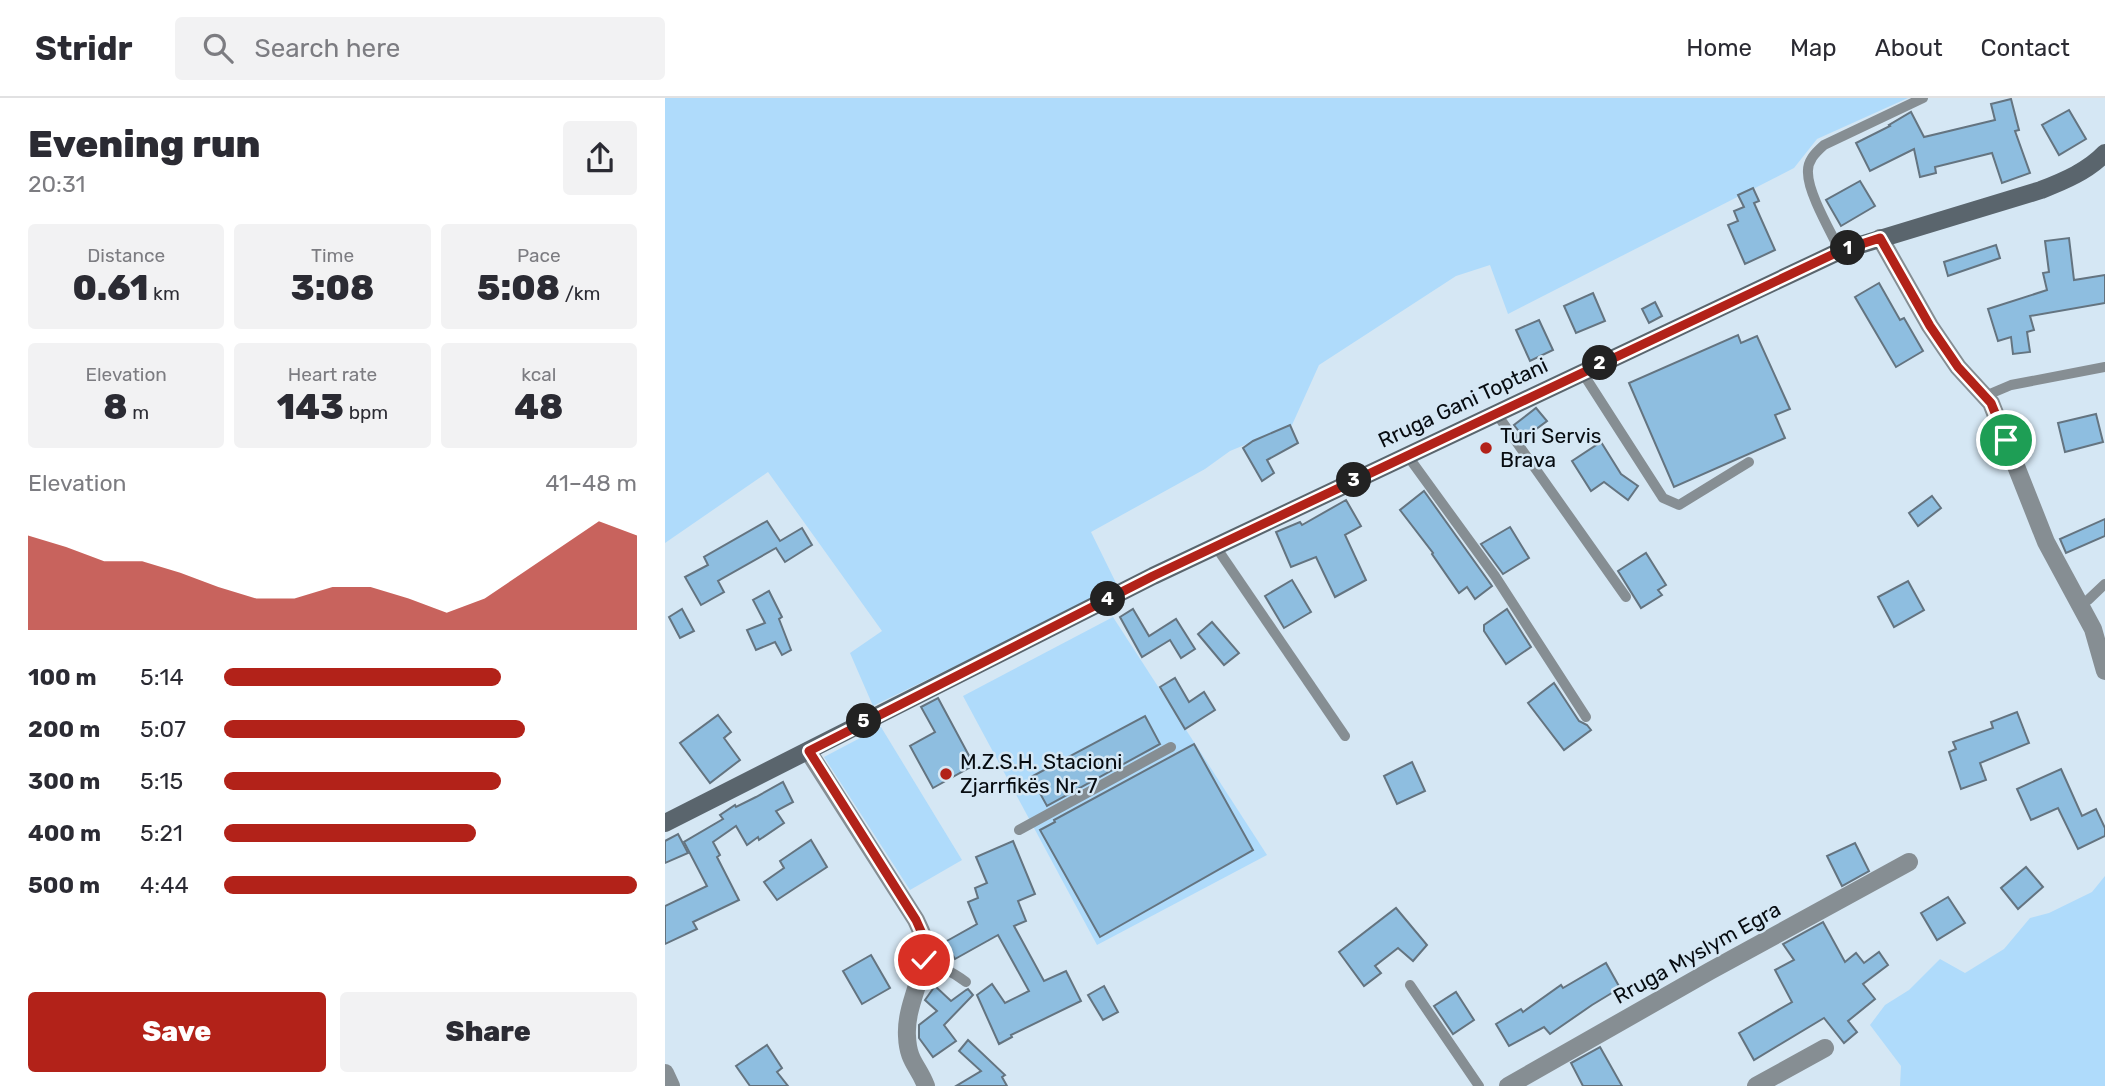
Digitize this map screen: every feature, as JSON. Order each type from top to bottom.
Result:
[{"type":"main road","name":"Rruga Gani Toptani","points":[[665,823],[1153,576],[1840,251],[2041,190],[2071,178],[2105,153]]},
{"type":"street","points":[[1880,238],[1930,326],[1958,367],[1985,396],[1996,415],[2046,542],[2093,629],[2105,671]]},
{"type":"street","points":[[809,751],[916,920],[924,938],[923,964],[912,997],[906,1032],[913,1066],[926,1086]]},
{"type":"street","name":"Rruga Myslym Egra","points":[[1508,1086],[1909,862]]},
{"type":"street","points":[[1756,1086],[1825,1048]]},
{"type":"street","points":[[665,1073],[671,1086]]},
{"type":"lane","points":[[1840,251],[1810,187],[1807,172],[1814,153],[1824,145],[1923,98]]},
{"type":"lane","points":[[1985,396],[2011,385],[2105,368]]},
{"type":"lane","points":[[1583,372],[1663,498],[1679,505],[1749,462]]},
{"type":"lane","points":[[1496,413],[1626,597]]},
{"type":"lane","points":[[1406,455],[1495,576],[1586,717]]},
{"type":"lane","points":[[1216,547],[1345,736]]},
{"type":"lane","points":[[2080,603],[2088,600],[2105,584]]},
{"type":"lane","points":[[1019,831],[1171,747]]},
{"type":"lane","points":[[923,964],[935,965],[966,982]]},
{"type":"lane","points":[[1410,985],[1479,1086]]},
{"type":"shaded area","points":[[665,98],[1908,98],[1817,139],[1794,168],[1508,314],[1490,265],[1456,276],[1319,365],[1292,425],[1230,451],[1205,469],[1091,532],[1118,587],[873,706],[850,653],[882,631],[768,472],[665,543]]},
{"type":"shaded area","points":[[1113,617],[1267,855],[1097,945],[963,696]]},
{"type":"shaded area","points":[[881,727],[962,860],[910,890],[824,757]]},
{"type":"shaded area","points":[[2105,876],[2105,1086],[1900,1086],[1901,1066],[1870,1025],[1885,1005],[1909,990],[1940,959],[1965,973],[2004,949],[2030,918],[2049,913],[2092,892]]},
{"type":"building","points":[[2011,99],[2019,130],[2015,131],[2030,173],[2002,183],[1992,153],[1935,167],[1936,173],[1920,177],[1914,149],[1870,171],[1856,143],[1911,112],[1924,137],[1995,120],[1991,104]]},
{"type":"building","points":[[2069,110],[2086,139],[2059,155],[2042,125]]},
{"type":"building","points":[[1860,181],[1875,206],[1841,226],[1826,200]]},
{"type":"building","points":[[1753,188],[1759,201],[1754,203],[1775,250],[1745,264],[1728,225],[1738,221],[1734,211],[1744,207],[1738,195]]},
{"type":"building","points":[[2069,238],[2074,280],[2105,275],[2105,303],[2030,316],[2034,330],[2027,332],[2030,352],[2013,354],[2011,337],[1998,341],[1988,309],[2047,290],[2043,273],[2049,272],[2045,241]]},
{"type":"building","points":[[1996,245],[2000,258],[1948,276],[1944,262]]},
{"type":"building","points":[[1879,283],[1900,320],[1904,318],[1923,351],[1896,367],[1855,297]]},
{"type":"building","points":[[1593,293],[1605,321],[1576,333],[1564,306]]},
{"type":"building","points":[[1655,302],[1662,316],[1649,323],[1642,309]]},
{"type":"building","points":[[1539,320],[1553,350],[1530,361],[1516,330]]},
{"type":"building","points":[[1738,335],[1741,343],[1757,336],[1790,409],[1775,415],[1785,438],[1674,487],[1629,383]]},
{"type":"building","points":[[1536,408],[1547,421],[1524,438],[1514,425]]},
{"type":"building","points":[[2096,414],[2103,442],[2065,452],[2058,423]]},
{"type":"building","points":[[1290,425],[1298,443],[1267,460],[1274,473],[1262,481],[1243,448]]},
{"type":"building","points":[[1601,442],[1621,474],[1638,486],[1628,500],[1604,482],[1591,491],[1572,461]]},
{"type":"building","points":[[1424,491],[1492,586],[1475,599],[1467,587],[1459,593],[1400,510]]},
{"type":"building","points":[[1932,496],[1941,508],[1918,526],[1909,513]]},
{"type":"building","points":[[1346,500],[1361,526],[1345,535],[1366,580],[1335,597],[1316,557],[1291,567],[1276,532],[1300,522],[1302,525]]},
{"type":"building","points":[[2105,519],[2105,536],[2066,553],[2060,539]]},
{"type":"building","points":[[767,521],[780,541],[802,528],[812,545],[785,562],[776,548],[718,581],[724,592],[701,605],[685,577],[708,565],[704,557]]},
{"type":"building","points":[[1510,527],[1529,558],[1503,574],[1481,544]]},
{"type":"building","points":[[1646,553],[1666,585],[1658,590],[1662,595],[1641,608],[1618,571]]},
{"type":"building","points":[[1292,580],[1311,612],[1284,628],[1265,596]]},
{"type":"building","points":[[1908,581],[1924,610],[1894,627],[1878,597]]},
{"type":"building","points":[[769,591],[782,617],[779,619],[791,650],[782,655],[775,642],[756,650],[747,630],[765,623],[753,600]]},
{"type":"building","points":[[682,609],[694,631],[680,638],[669,617]]},
{"type":"building","points":[[1133,609],[1149,636],[1176,619],[1195,649],[1181,658],[1170,640],[1142,657],[1120,617]]},
{"type":"building","points":[[1507,609],[1531,647],[1506,664],[1484,631],[1484,625]]},
{"type":"building","points":[[1212,622],[1239,653],[1224,665],[1198,634]]},
{"type":"building","points":[[1175,678],[1189,702],[1204,692],[1215,710],[1185,729],[1160,687]]},
{"type":"building","points":[[1554,683],[1579,721],[1591,730],[1564,750],[1528,703]]},
{"type":"building","points":[[938,698],[974,765],[933,788],[910,746],[935,732],[921,707]]},
{"type":"building","points":[[2017,712],[2029,743],[1980,763],[1986,780],[1961,789],[1949,752],[1956,749],[1953,742],[1993,728],[1991,722]]},
{"type":"building","points":[[718,715],[731,732],[724,738],[740,760],[710,783],[680,743]]},
{"type":"building","points":[[1145,716],[1160,744],[1047,806],[1031,777]]},
{"type":"building","points":[[1194,744],[1253,850],[1100,937],[1040,830]]},
{"type":"building","points":[[1412,762],[1425,791],[1397,804],[1384,776]]},
{"type":"building","points":[[2061,769],[2082,816],[2096,809],[2105,828],[2105,836],[2078,849],[2058,808],[2031,820],[2017,789]]},
{"type":"building","points":[[783,782],[793,802],[776,811],[784,823],[747,845],[736,826],[713,842],[720,855],[717,857],[739,900],[693,922],[697,929],[665,944],[665,906],[707,886],[684,842],[723,819],[720,815],[735,805],[736,807]]},
{"type":"building","points":[[678,834],[688,853],[665,863],[665,841]]},
{"type":"building","points":[[811,840],[827,867],[777,900],[764,882],[784,868],[780,861]]},
{"type":"building","points":[[1013,841],[1035,894],[1018,901],[1026,921],[1014,926],[1044,981],[1066,971],[1081,1001],[1011,1035],[1012,1037],[999,1044],[977,995],[992,984],[1005,1003],[1029,991],[998,935],[955,959],[945,942],[977,924],[968,902],[978,898],[975,888],[987,883],[976,857]]},
{"type":"building","points":[[1855,843],[1869,871],[1842,886],[1827,856]]},
{"type":"building","points":[[2026,867],[2043,887],[2018,909],[2001,888]]},
{"type":"building","points":[[1948,897],[1965,923],[1937,940],[1921,913]]},
{"type":"building","points":[[1396,908],[1427,945],[1413,961],[1398,948],[1375,966],[1381,973],[1364,986],[1339,952]]},
{"type":"building","points":[[1823,922],[1845,962],[1856,953],[1864,963],[1879,952],[1888,965],[1863,984],[1875,999],[1848,1021],[1857,1032],[1844,1043],[1824,1018],[1754,1060],[1739,1033],[1792,1002],[1775,970],[1794,960],[1783,944]]},
{"type":"building","points":[[871,955],[890,988],[862,1004],[843,971]]},
{"type":"building","points":[[1606,963],[1620,988],[1550,1034],[1544,1027],[1509,1046],[1496,1024],[1521,1009],[1523,1012],[1561,985],[1563,988]]},
{"type":"building","points":[[935,986],[951,1001],[968,989],[973,995],[944,1025],[956,1041],[933,1057],[919,1038],[919,1025],[937,1011],[925,1000]]},
{"type":"building","points":[[1104,986],[1118,1012],[1103,1020],[1088,995]]},
{"type":"building","points":[[1456,992],[1474,1020],[1453,1034],[1434,1006]]},
{"type":"building","points":[[968,1040],[1005,1075],[1002,1077],[1007,1086],[956,1086],[981,1071],[959,1051]]},
{"type":"building","points":[[767,1045],[782,1068],[777,1072],[788,1086],[750,1086],[736,1066]]},
{"type":"building","points":[[1600,1047],[1622,1086],[1583,1086],[1571,1063]]},
{"type":"place","name":"Turi Servis Brava","points":[[1486,448]]},
{"type":"place","name":"M.Z.S.H. Stacioni Zjarrfikës Nr. 7","points":[[946,774]]},
{"type":"route","points":[[924,960],[924,938],[916,920],[809,751],[1273,518],[1840,251],[1880,238],[1930,326],[1958,367],[1991,403],[2006,440]]}]
